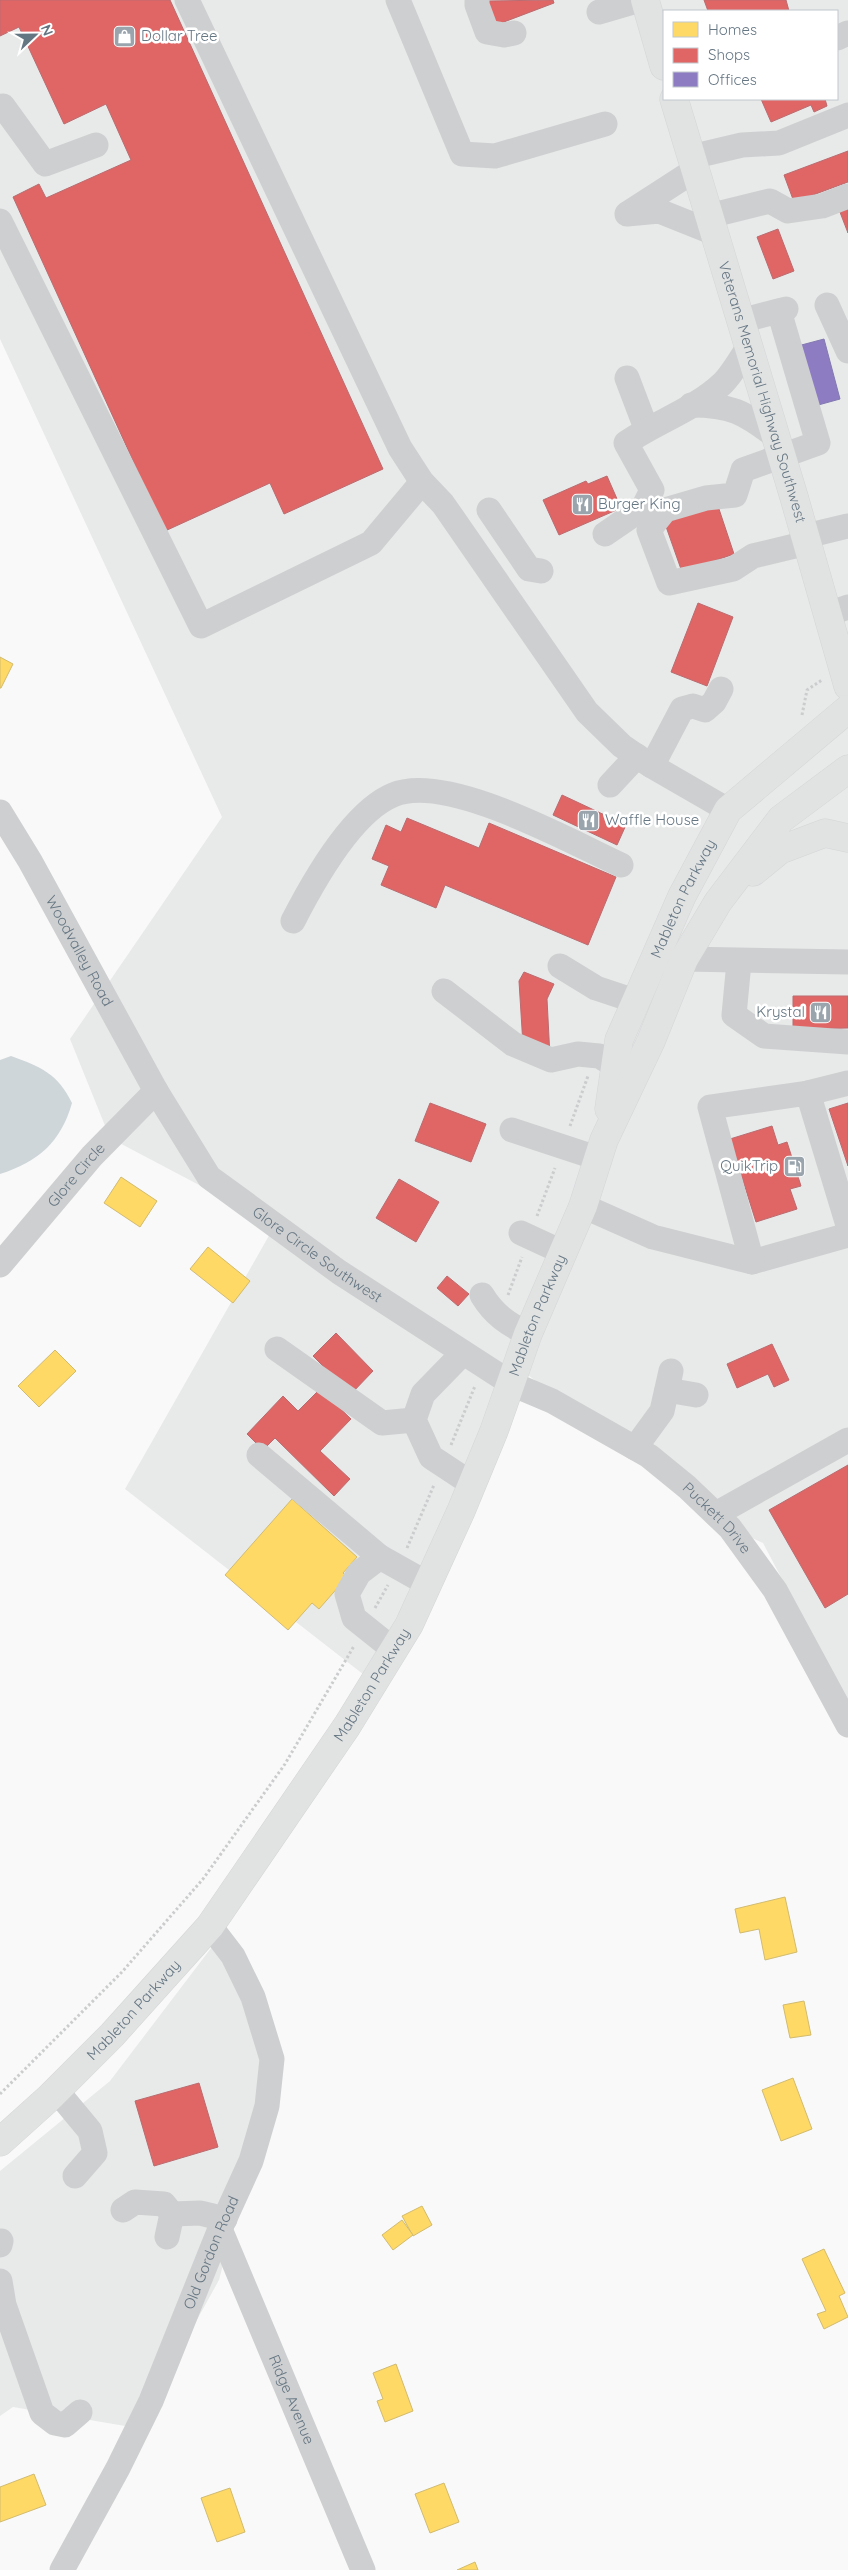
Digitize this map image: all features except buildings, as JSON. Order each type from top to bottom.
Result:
[{"type":"main road","points":[[645,0],[663,63]]},
{"type":"main road","name":"Veterans Memorial Highway Southwest","points":[[680,100],[693,163],[806,539],[838,611],[845,676]]},
{"type":"main road","name":"Mableton Parkway","points":[[0,2142],[112,2035],[210,1926],[347,1726],[409,1625],[472,1484],[512,1384],[528,1334],[583,1206],[601,1149],[619,1040],[682,896],[728,810],[848,709]]},
{"type":"main road","name":"Mableton Parkway","points":[[601,1149],[651,1041],[684,959],[718,902],[781,819],[848,769]]},
{"type":"main road","points":[[718,902],[780,850],[825,834],[848,838]]},
{"type":"street","points":[[186,0],[400,448],[422,482],[444,504],[587,712],[622,746],[728,810]]},
{"type":"street","points":[[398,0],[462,154],[495,156],[605,124]]},
{"type":"street","points":[[477,0],[487,32],[504,35],[514,32]]},
{"type":"street","points":[[599,12],[640,0]]},
{"type":"street","points":[[0,107],[3,106],[45,164],[96,144]]},
{"type":"street","points":[[848,115],[779,143],[742,145],[693,163],[627,214],[659,211],[712,225],[770,202],[788,211],[822,206],[848,196]]},
{"type":"street","points":[[0,221],[201,626],[371,543],[422,482]]},
{"type":"street","points":[[827,305],[848,348]]},
{"type":"street","points":[[740,321],[782,310],[818,443],[778,445],[743,470],[735,495],[706,498],[665,510],[649,530],[669,583],[733,569],[753,556],[848,526]]},
{"type":"street","points":[[605,534],[643,508],[652,490],[626,443],[646,428],[691,405],[723,383],[748,348]]},
{"type":"street","points":[[627,378],[646,428]]},
{"type":"street","points":[[691,405],[716,405],[749,416],[778,445]]},
{"type":"street","points":[[461,529],[494,506],[529,569],[541,571]]},
{"type":"street","points":[[610,785],[645,761],[682,709],[693,706],[705,710],[714,702],[721,689]]},
{"type":"street","points":[[293,921],[310,887],[361,815],[393,794],[421,789],[485,802],[621,865]]},
{"type":"street","name":"Woodvalley Road","points":[[0,812],[30,861],[156,1091]]},
{"type":"street","points":[[684,959],[739,962],[848,962]]},
{"type":"street","points":[[739,962],[734,1015],[764,1036],[848,1042]]},
{"type":"street","points":[[560,966],[596,988],[635,1002]]},
{"type":"street","points":[[444,991],[513,1044],[551,1060],[578,1054],[599,1056],[616,1066]]},
{"type":"street","points":[[752,1262],[710,1107],[808,1093],[848,1084]]},
{"type":"street","name":"Glore Circle","points":[[0,1265],[92,1156],[156,1091]]},
{"type":"street","name":"Glore Circle Southwest","points":[[156,1091],[209,1177],[339,1272],[512,1384]]},
{"type":"street","points":[[808,1093],[848,1225]]},
{"type":"street","points":[[512,1130],[601,1149]]},
{"type":"street","points":[[583,1206],[653,1237],[752,1262],[848,1236]]},
{"type":"street","points":[[521,1233],[562,1252]]},
{"type":"street","points":[[482,1295],[491,1311],[505,1322],[528,1334]]},
{"type":"street","points":[[277,1349],[382,1423],[414,1420]]},
{"type":"street","points":[[463,1353],[423,1394],[414,1420],[430,1457],[472,1484]]},
{"type":"street","points":[[635,1448],[662,1411],[669,1380],[696,1394]]},
{"type":"street","name":"Puckett Drive","points":[[512,1384],[552,1401],[635,1448],[688,1487],[730,1528],[775,1590],[841,1697],[848,1725]]},
{"type":"street","points":[[716,1514],[848,1440]]},
{"type":"street","points":[[259,1455],[380,1557],[428,1584]]},
{"type":"street","points":[[380,1557],[359,1573],[347,1594],[354,1618],[394,1650]]},
{"type":"street","name":"Old Gordon Road","points":[[62,2570],[118,2468],[151,2401],[223,2224],[251,2162],[267,2106],[272,2059],[253,1997],[233,1956],[210,1926]]},
{"type":"street","points":[[56,2090],[90,2131],[95,2153],[75,2176]]},
{"type":"street","points":[[123,2210],[135,2202],[164,2204],[170,2226],[200,2213],[223,2224]]},
{"type":"street","name":"Ridge Avenue","points":[[223,2224],[363,2570]]},
{"type":"street","points":[[0,2281],[4,2305],[42,2413],[55,2424],[65,2425],[80,2412]]},
{"type":"path","points":[[797,720],[803,714],[807,690],[845,676]]},
{"type":"shaded area","points":[[0,0],[848,0],[848,1704],[763,1543],[728,1527],[520,1369],[377,1685],[125,1489],[275,1225],[110,1138],[70,1039],[222,817],[0,339]]},
{"type":"shaded area","points":[[11,1056],[47,1072],[60,1085],[72,1103],[61,1129],[46,1149],[26,1163],[0,1174],[0,1060]]},
{"type":"shaded area","points":[[221,1935],[269,2089],[219,2280],[137,2428],[13,2407],[0,2416],[0,2171],[110,2081]]},
{"type":"place","name":"Dollar Tree","points":[[125,36]]},
{"type":"place","name":"Burger King","points":[[582,504]]},
{"type":"place","name":"Waffle House","points":[[589,820]]},
{"type":"place","name":"Krystal","points":[[821,1012]]},
{"type":"place","name":"QuikTrip","points":[[794,1166]]}]
